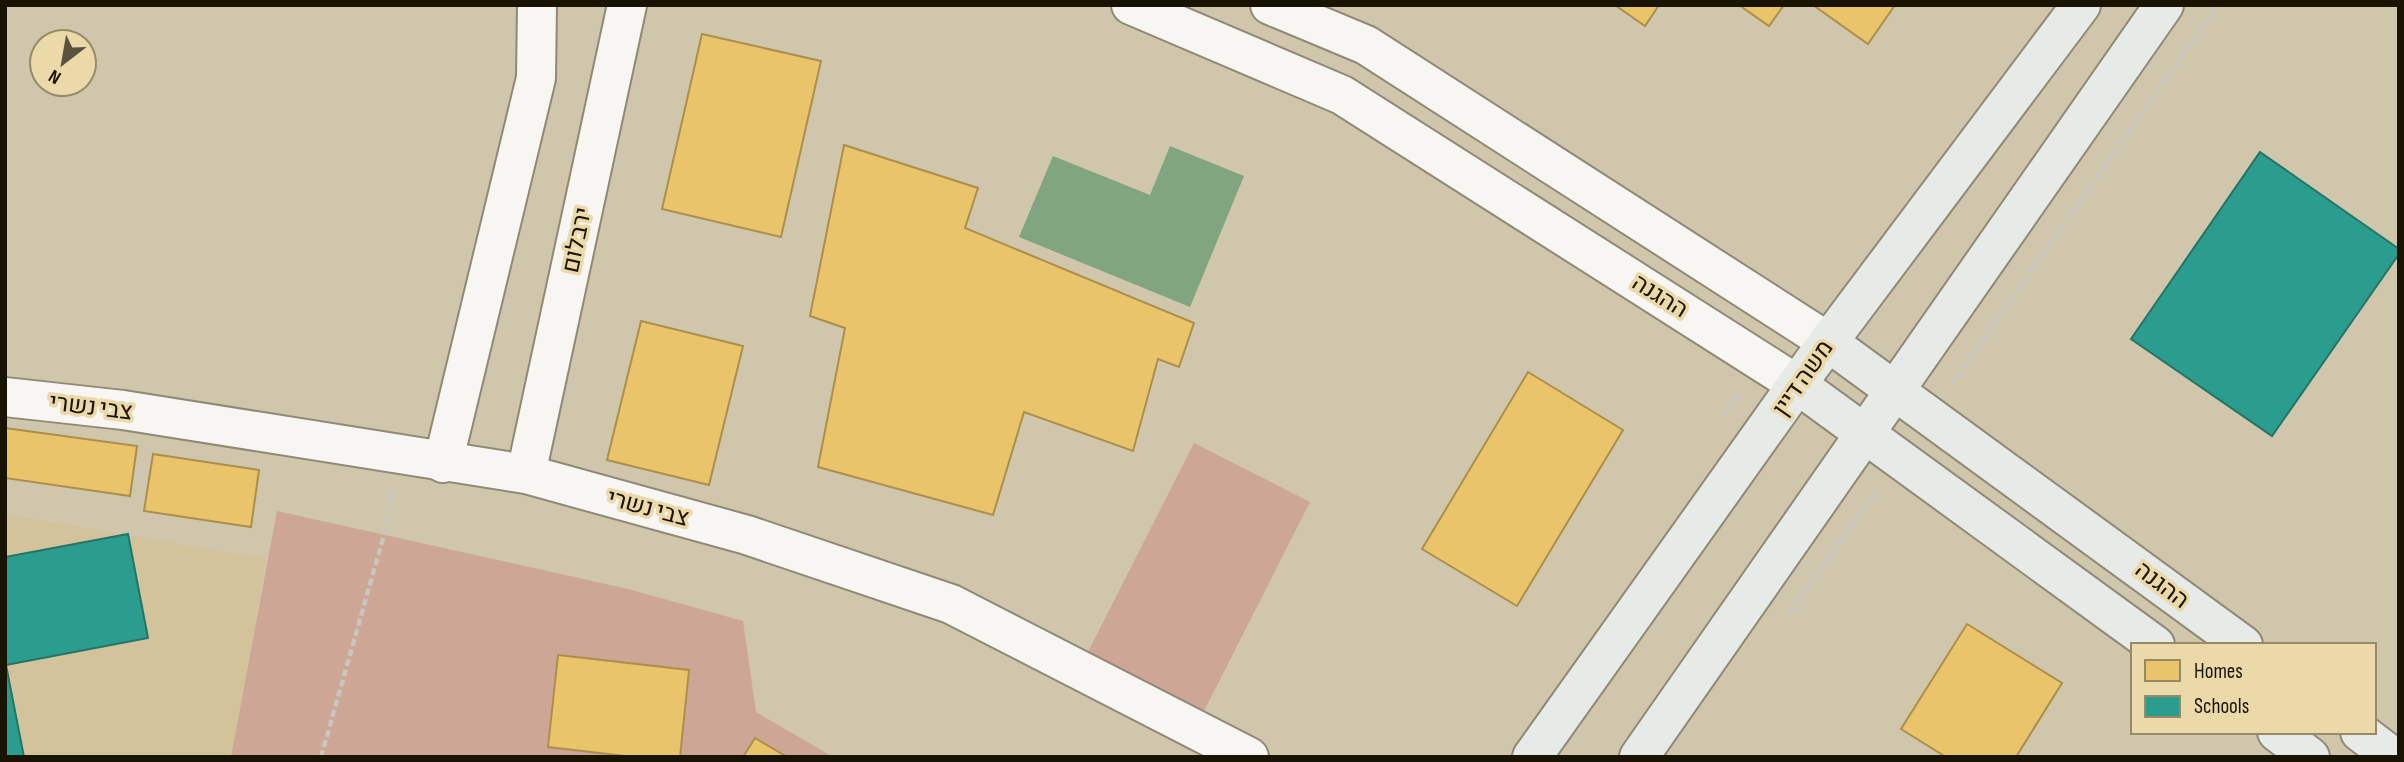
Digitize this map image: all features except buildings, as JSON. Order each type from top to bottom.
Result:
[{"type":"street","points":[[443,463],[536,78],[537,5]]},
{"type":"street","name":"ירבלום","points":[[526,474],[627,5]]},
{"type":"street","name":"ההגנה","points":[[1130,5],[1342,95],[1798,385],[2152,643]]},
{"type":"street","name":"ההגנה","points":[[1270,5],[1366,45],[1828,342],[1930,414],[2239,643]]},
{"type":"street","name":"משה דיין","points":[[1532,757],[1828,342],[2081,5]]},
{"type":"street","points":[[1639,757],[2164,5]]},
{"type":"street","name":"צבי נשרי","points":[[5,397],[123,410],[443,463],[526,474],[747,535],[951,604],[1249,757]]},
{"type":"street","points":[[2280,734],[2310,757]]},
{"type":"street","points":[[2363,734],[2393,757]]},
{"type":"path","points":[[1930,414],[2218,5]]},
{"type":"path","points":[[321,757],[384,535],[400,456]]},
{"type":"path","points":[[1781,625],[1899,460]]},
{"type":"shaded area","points":[[1170,146],[1244,176],[1190,307],[1019,237],[1053,156],[1150,195]]},
{"type":"shaded area","points":[[1194,443],[1310,502],[1201,717],[1085,658]]},
{"type":"shaded area","points":[[277,511],[628,589],[743,621],[756,712],[833,757],[231,757]]},
{"type":"shaded area","points":[[5,514],[266,559],[232,757],[5,757]]}]
